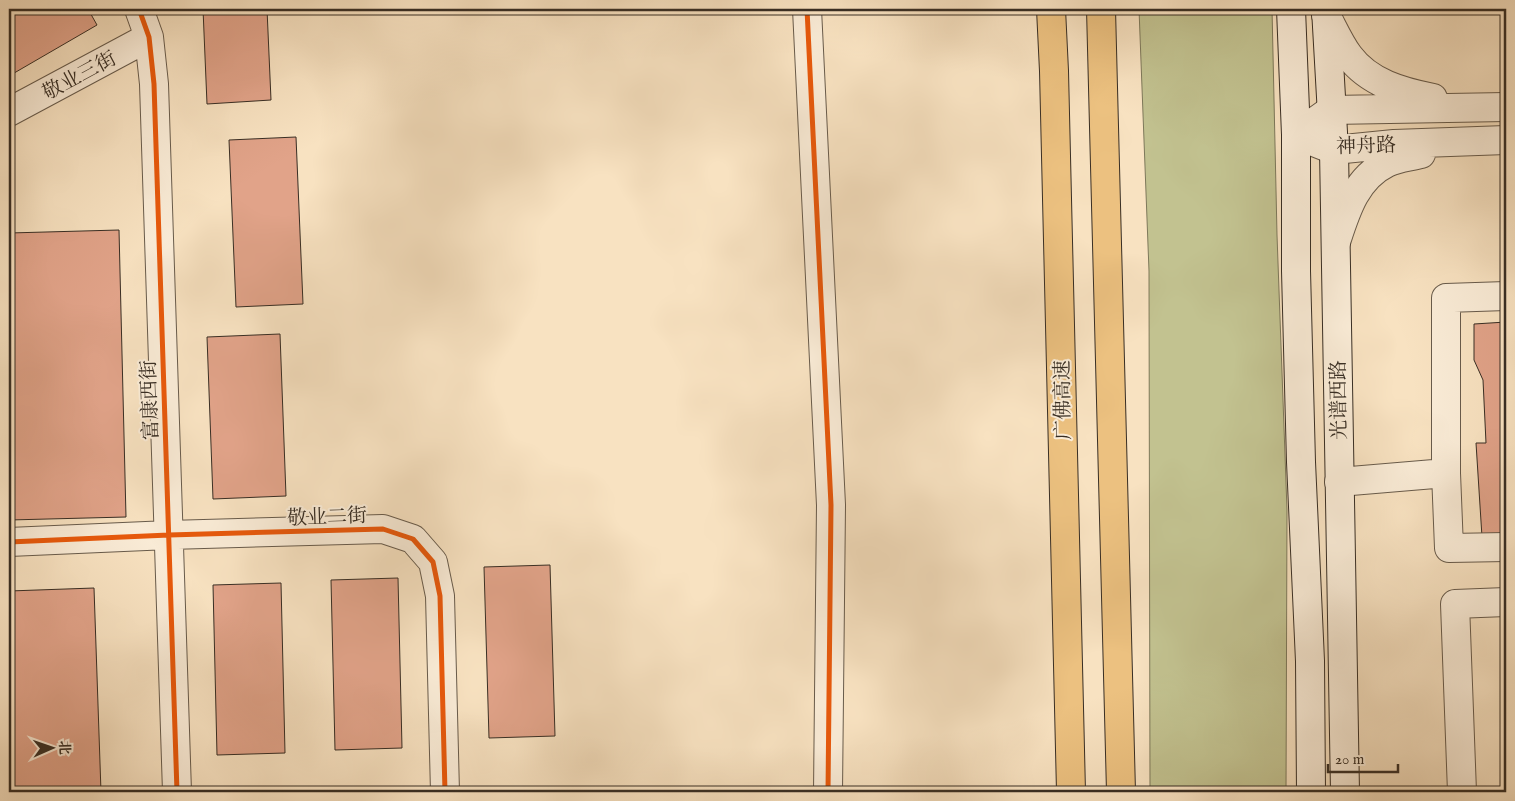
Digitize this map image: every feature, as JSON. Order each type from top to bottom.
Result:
[{"type":"highway","name":"广佛高速","points":[[1051,9],[1071,792]]},
{"type":"highway","points":[[1101,9],[1121,792]]},
{"type":"street","name":"富康西街","points":[[139,9],[149,37],[154,84],[177,792]]},
{"type":"street","points":[[807,9],[831,505],[828,792]]},
{"type":"street","name":"光谱西路","points":[[1291,9],[1296,135],[1296,271],[1310,661],[1311,792]]},
{"type":"street","points":[[1326,12],[1348,56],[1369,75],[1384,84],[1404,93],[1494,107]]},
{"type":"street","name":"光谱西路","points":[[1326,12],[1334,150],[1345,792]]},
{"type":"street","name":"敬业三街","points":[[9,112],[149,37]]},
{"type":"street","name":"神舟路","points":[[1296,135],[1331,110],[1494,107]]},
{"type":"street","name":"神舟路","points":[[1296,135],[1334,150],[1394,144],[1506,140]]},
{"type":"street","points":[[1335,244],[1346,212],[1368,174],[1388,162],[1468,141]]},
{"type":"street","points":[[1506,296],[1446,298],[1446,473],[1450,548],[1506,547]]},
{"type":"street","points":[[1339,482],[1446,473]]},
{"type":"street","name":"敬业二街","points":[[9,542],[383,529],[413,540],[433,562],[440,596],[445,792]]},
{"type":"street","points":[[1462,792],[1455,604],[1506,602]]},
{"type":"green space","points":[[1139,9],[1272,9],[1277,235],[1287,510],[1286,792],[1150,792],[1149,271]]},
{"type":"building","points":[[9,9],[88,9],[97,25],[9,76]]},
{"type":"building","points":[[203,9],[267,9],[271,100],[207,104]]},
{"type":"building","points":[[296,137],[303,304],[236,307],[229,140]]},
{"type":"building","points":[[119,230],[126,517],[9,520],[9,233]]},
{"type":"building","points":[[1506,322],[1506,535],[1482,537],[1476,443],[1486,443],[1483,380],[1474,360],[1474,324]]},
{"type":"building","points":[[280,334],[286,496],[213,499],[207,337]]},
{"type":"building","points":[[550,565],[555,736],[489,738],[484,567]]},
{"type":"building","points":[[398,578],[402,748],[335,750],[331,580]]},
{"type":"building","points":[[281,583],[285,753],[217,755],[213,585]]},
{"type":"building","points":[[94,588],[101,792],[9,792],[9,591]]},
{"type":"cycle path","points":[[139,9],[149,37],[154,84],[177,792]]},
{"type":"cycle path","points":[[807,9],[831,505],[828,792]]},
{"type":"cycle path","points":[[9,542],[383,529],[413,539],[433,562],[440,596],[445,792]]}]
